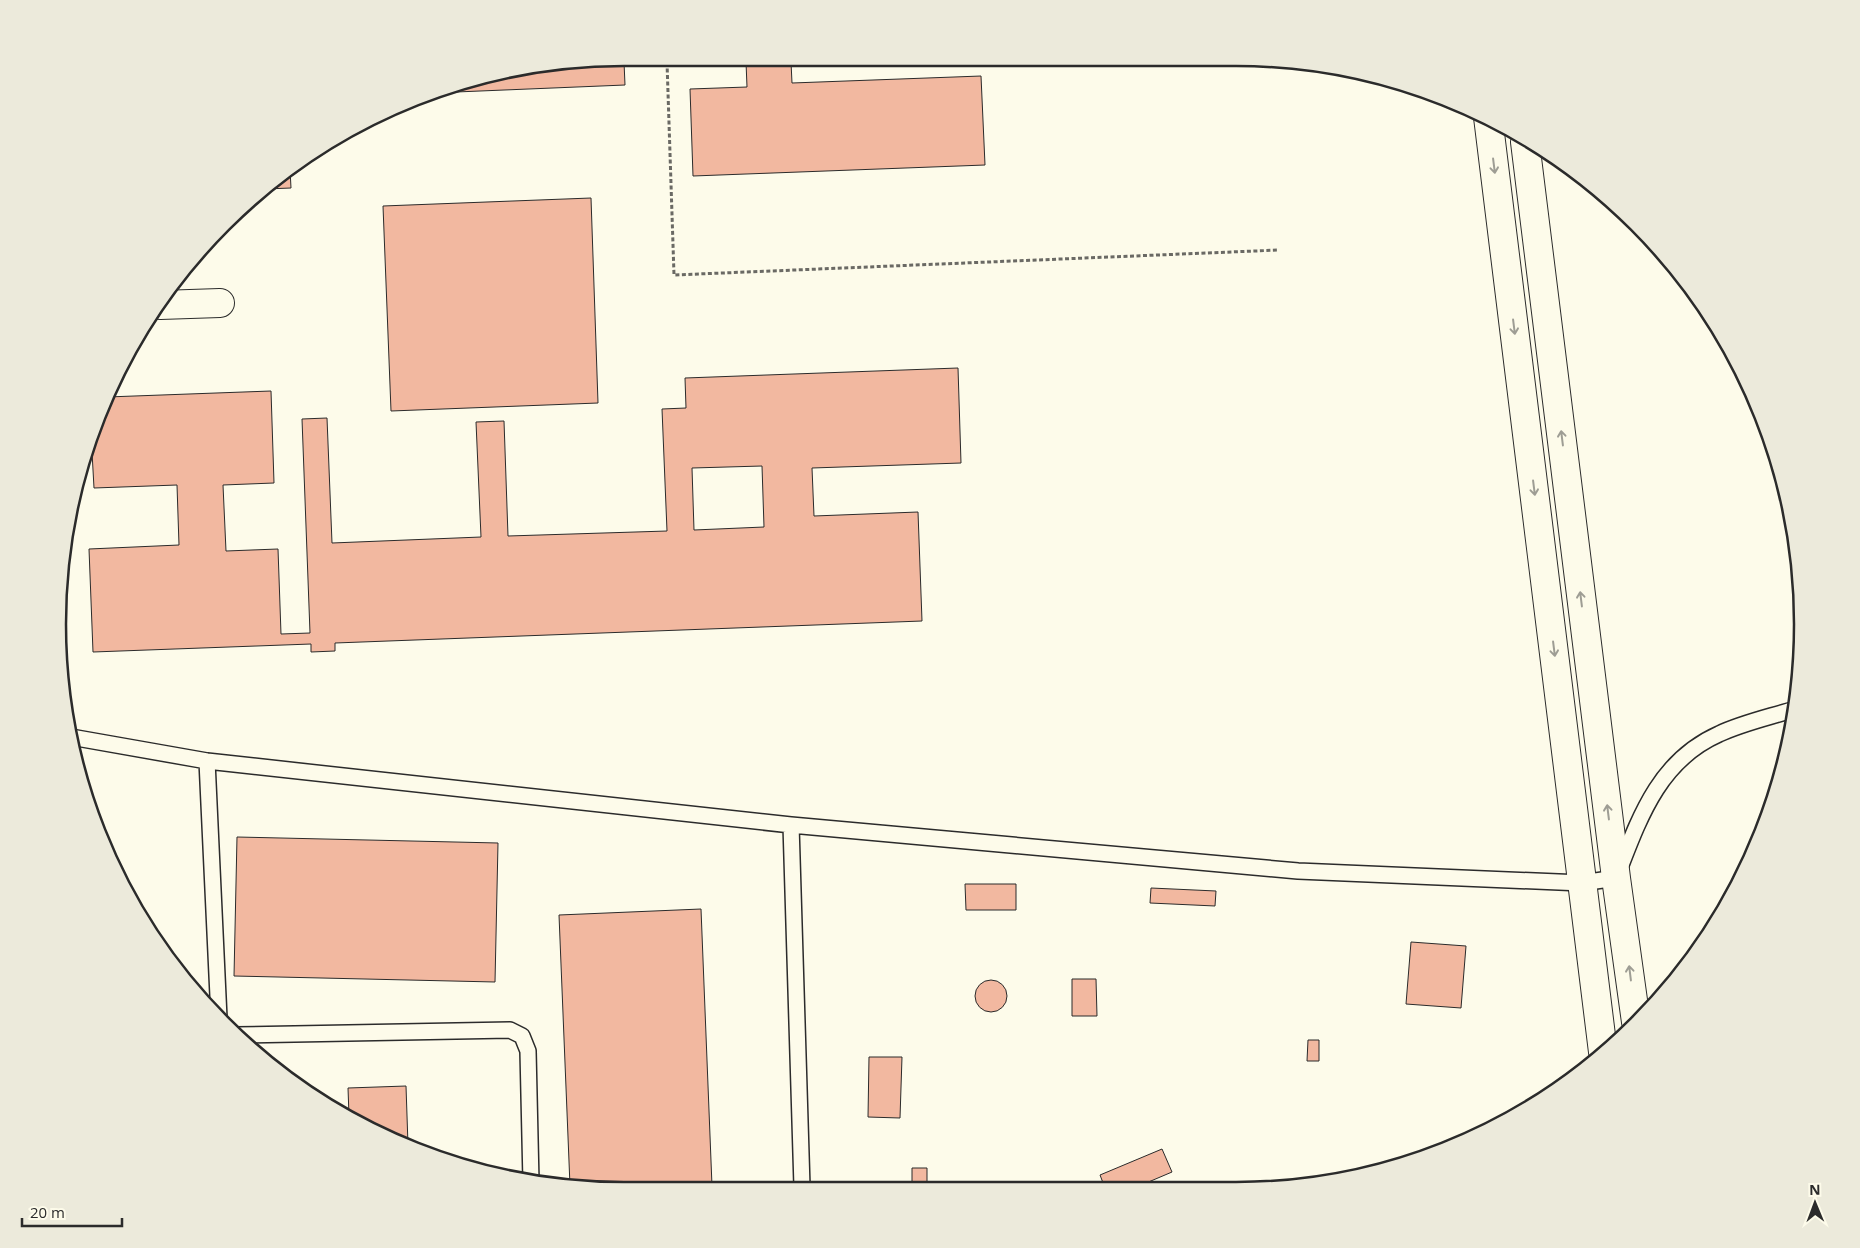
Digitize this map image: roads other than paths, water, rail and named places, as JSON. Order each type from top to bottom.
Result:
[{"type":"street","points":[[1489,127],[1602,1045]]},
{"type":"street","points":[[1526,148],[1616,878],[1635,1013]]},
{"type":"street","points":[[167,305],[220,303]]},
{"type":"lane","points":[[78,738],[207,762],[791,826],[1298,871],[1582,883],[1616,878],[1654,789],[1685,753],[1719,733],[1787,712]]},
{"type":"lane","points":[[207,762],[218,1006]]},
{"type":"lane","points":[[791,826],[802,1182]]},
{"type":"lane","points":[[247,1035],[510,1030],[522,1036],[528,1051],[532,1174]]}]
